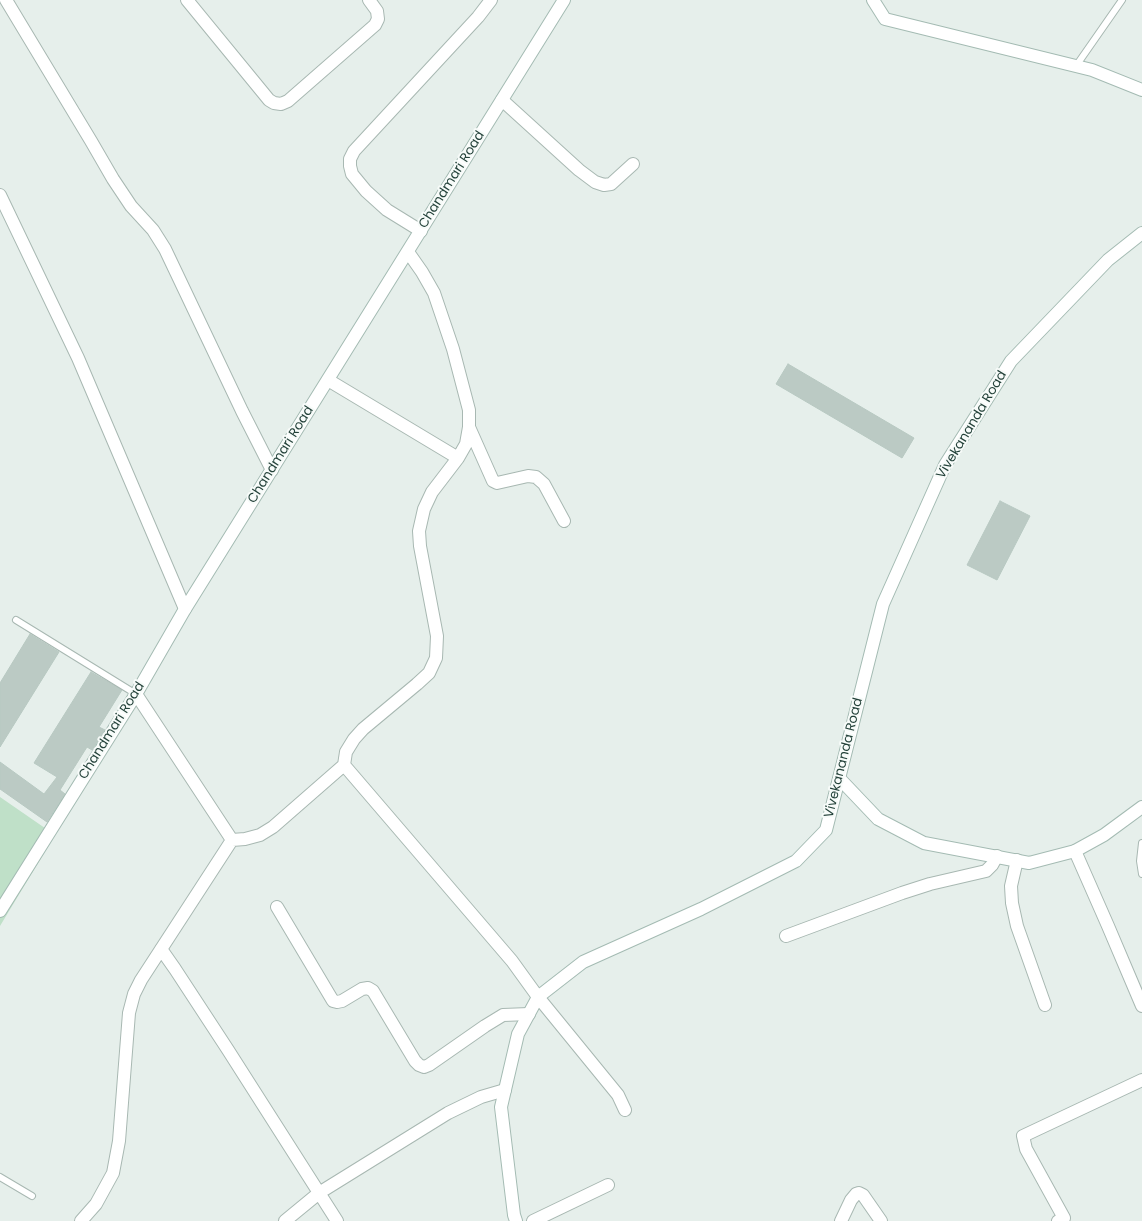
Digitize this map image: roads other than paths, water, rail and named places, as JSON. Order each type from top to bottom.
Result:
[{"type":"street","points":[[6,0],[113,179],[131,206],[153,230],[165,250],[272,470]]},
{"type":"street","points":[[187,0],[269,100],[280,104],[288,101],[375,25],[378,19],[376,11],[369,0]]},
{"type":"street","points":[[421,231],[387,210],[366,191],[352,174],[350,159],[354,151],[478,17],[491,0]]},
{"type":"street","name":"Chandmari Road","points":[[0,912],[564,0]]},
{"type":"street","points":[[873,0],[885,19],[1092,70],[1142,90]]},
{"type":"street","points":[[502,100],[579,170],[595,182],[604,185],[610,184],[633,164]]},
{"type":"street","points":[[0,195],[78,358],[186,609]]},
{"type":"street","name":"Vivekananda Road","points":[[516,1221],[501,1107],[518,1034],[538,997],[583,962],[701,909],[796,861],[826,830],[883,604],[945,465],[1011,361],[1108,260],[1142,233]]},
{"type":"street","points":[[232,840],[245,839],[260,835],[273,827],[344,765],[346,752],[354,739],[363,729],[429,673],[436,658],[437,636],[420,546],[419,531],[424,509],[432,492],[458,458],[466,444],[469,427],[469,410],[434,293],[408,252]]},
{"type":"street","points":[[328,380],[458,458]]},
{"type":"street","points":[[469,427],[493,482],[496,483],[528,476],[536,477],[544,484],[564,521]]},
{"type":"street","points":[[136,694],[232,840]]},
{"type":"street","points":[[344,765],[512,961],[538,997],[618,1095],[625,1110]]},
{"type":"street","points":[[839,778],[878,819],[924,843],[1029,863],[1075,851],[1104,835],[1140,812]]},
{"type":"street","points":[[81,1221],[96,1204],[112,1173],[118,1141],[129,1013],[134,994],[141,980],[232,840]]},
{"type":"street","points":[[1075,851],[1142,1006]]},
{"type":"street","points":[[786,936],[902,893],[930,884],[986,871],[992,865],[996,856]]},
{"type":"street","points":[[1017,860],[1011,886],[1012,903],[1017,926],[1045,1005]]},
{"type":"street","points":[[277,907],[334,1001],[342,1001],[362,989],[368,988],[373,991],[415,1061],[424,1067],[429,1066],[503,1015],[529,1014]]},
{"type":"street","points":[[161,949],[228,1050],[337,1221]]},
{"type":"street","points":[[1058,1221],[1064,1218],[1026,1149],[1023,1136],[1142,1080]]},
{"type":"street","points":[[285,1221],[319,1193],[448,1113],[481,1097],[505,1090]]},
{"type":"street","points":[[533,1221],[608,1185]]},
{"type":"street","points":[[841,1221],[851,1200],[858,1193],[863,1195],[881,1221]]},
{"type":"lane","points":[[1076,66],[1122,0]]},
{"type":"lane","points":[[16,620],[136,694]]},
{"type":"lane","points":[[1142,843],[1140,861],[1142,874]]},
{"type":"lane","points":[[0,1176],[32,1196]]}]
